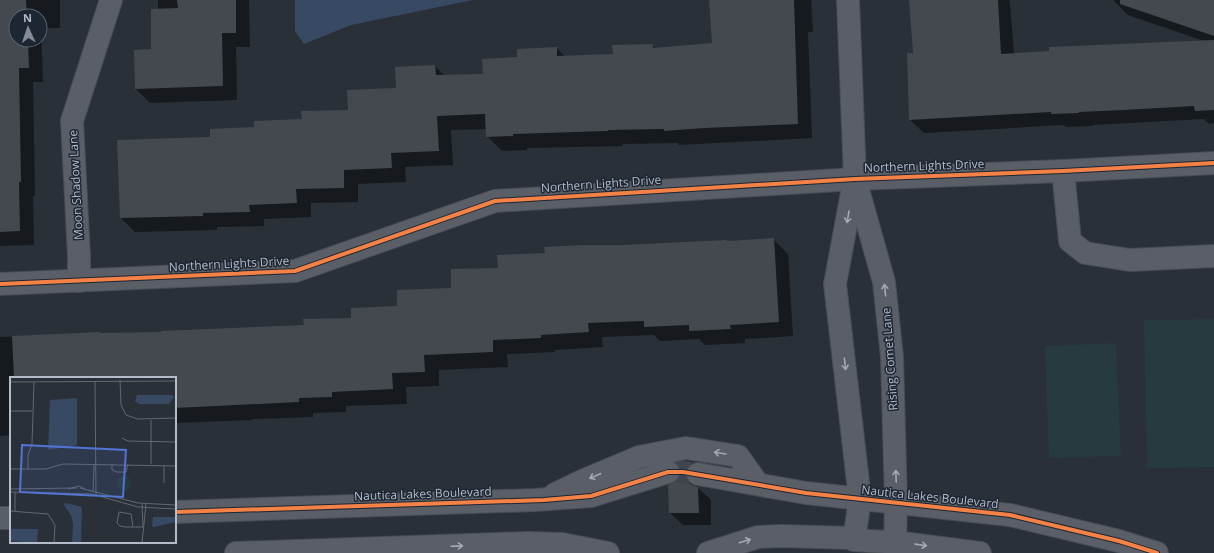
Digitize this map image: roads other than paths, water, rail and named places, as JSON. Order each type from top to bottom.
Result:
[{"type":"street","name":"Moon Shadow Lane","points":[[79,281],[72,121],[111,0]]},
{"type":"street","name":"Rising Comet Lane","points":[[848,0],[855,179],[835,284],[860,499],[854,540]]},
{"type":"street","name":"Northern Lights Drive","points":[[0,284],[296,271],[495,201],[855,179],[1214,164]]},
{"type":"street","points":[[1063,171],[1070,241],[1085,253],[1130,260],[1214,256]]},
{"type":"street","name":"Rising Comet Lane","points":[[855,179],[884,282],[892,358],[896,542]]},
{"type":"street","name":"Nautica Lakes Boulevard","points":[[544,500],[582,481],[640,458],[686,448],[738,456],[758,484]]},
{"type":"street","name":"Nautica Lakes Boulevard","points":[[176,512],[544,500],[591,496],[668,472]]},
{"type":"street","name":"Nautica Lakes Boulevard","points":[[698,474],[806,493],[1010,515],[1119,541],[1157,553]]},
{"type":"street","points":[[708,553],[758,537],[782,536],[850,538],[854,540],[896,542],[980,553]]},
{"type":"street","points":[[236,553],[528,543],[562,544],[608,553]]},
{"type":"water","points":[[295,0],[473,0],[351,25],[304,44],[295,31]]},
{"type":"tunnel","points":[[668,472],[698,474]]}]
